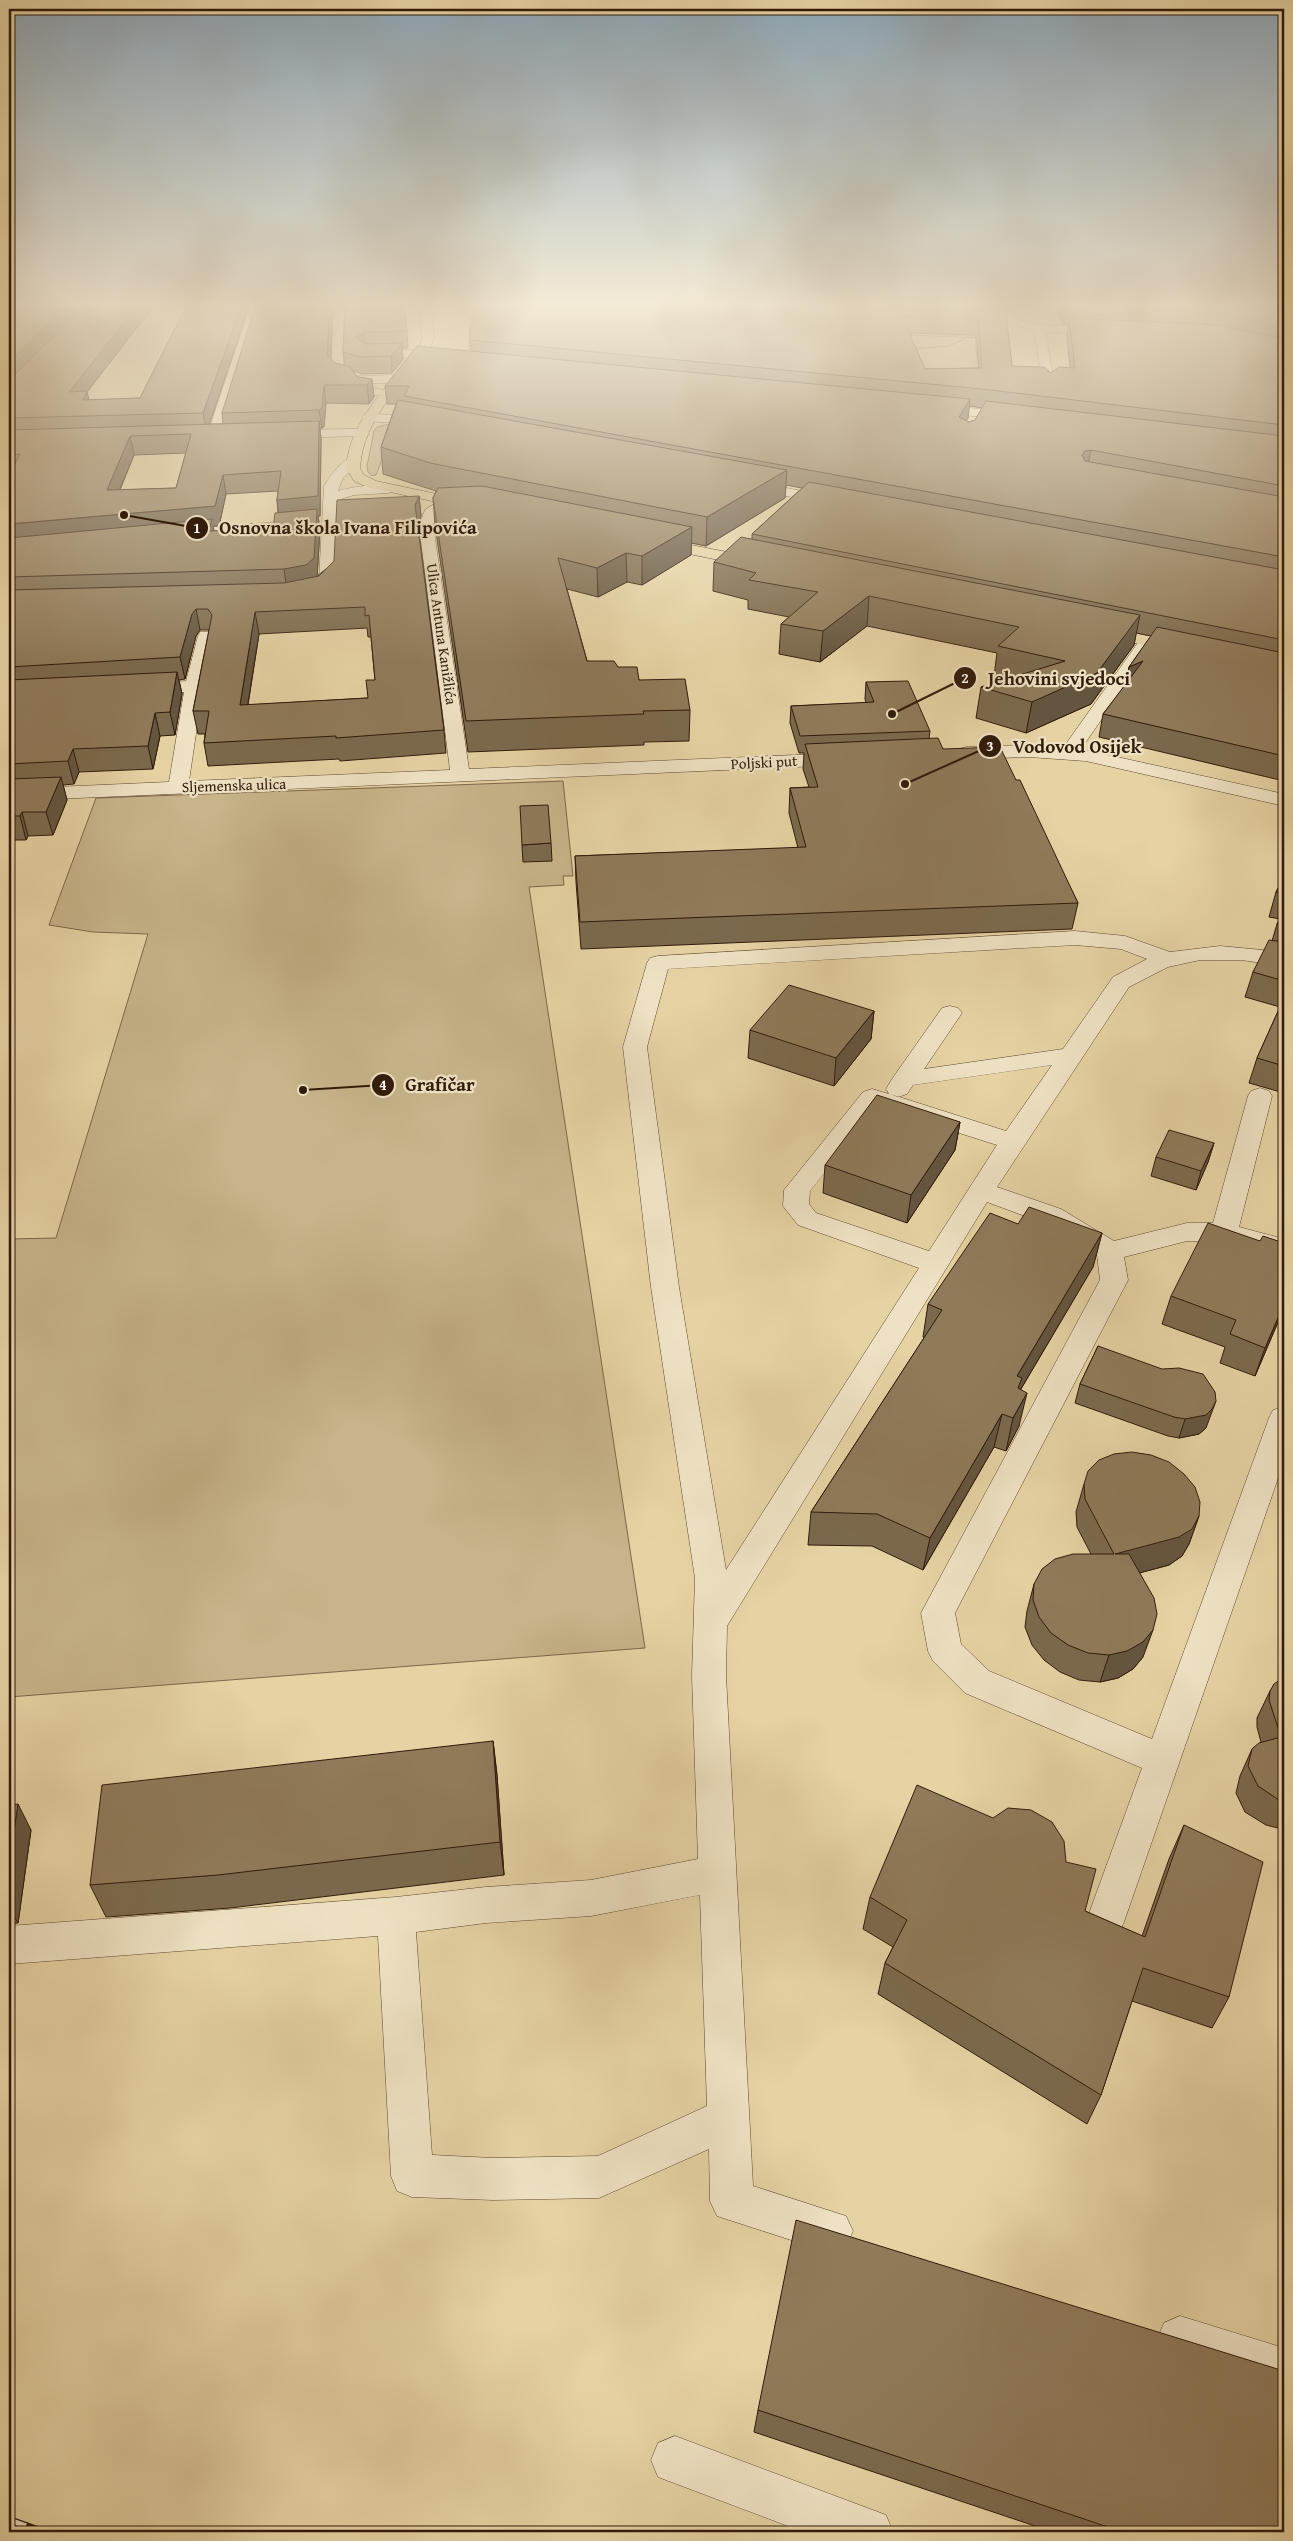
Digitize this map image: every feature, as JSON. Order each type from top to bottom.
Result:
[{"type":"main road","points":[[365,426],[353,468],[359,478],[388,489],[484,508]]},
{"type":"main road","points":[[640,540],[777,567]]},
{"type":"main road","points":[[1080,627],[1197,651]]},
{"type":"street","points":[[213,426],[209,437],[233,436]]},
{"type":"street","points":[[435,426],[443,427]]},
{"type":"street","points":[[271,435],[362,433]]},
{"type":"street","points":[[294,596],[320,590],[327,582],[330,498],[333,482],[355,460]]},
{"type":"street","points":[[735,482],[843,502]]},
{"type":"street","points":[[330,498],[353,490],[388,489]]},
{"type":"street","name":"Ulica Antuna Kanižlića","points":[[445,501],[430,513],[426,524],[460,776]]},
{"type":"street","points":[[182,534],[329,522]]},
{"type":"street","points":[[178,787],[194,686],[206,636]]},
{"type":"street","points":[[1069,753],[1078,737],[1148,641]]},
{"type":"street","points":[[126,690],[194,686]]},
{"type":"street","points":[[950,754],[1029,751],[1069,753],[1106,758],[1284,800]]},
{"type":"street","name":"Poljski put","points":[[460,776],[862,758]]},
{"type":"street","name":"Sljemenska ulica","points":[[9,795],[460,776]]},
{"type":"street","points":[[856,2239],[732,2201],[730,2117],[709,1676],[711,1578],[665,1287],[635,1047],[658,964],[1075,938],[1125,943],[1168,958]]},
{"type":"street","points":[[710,1623],[934,1263],[982,1191],[1012,1140],[1121,982],[1141,968],[1168,958],[1202,953],[1227,953],[1284,960]]},
{"type":"street","points":[[888,1102],[950,1013]]},
{"type":"street","points":[[904,1079],[1069,1055]]},
{"type":"street","points":[[1224,1232],[1260,1096]]},
{"type":"street","points":[[934,1263],[807,1218],[796,1206],[797,1190],[872,1097],[1012,1140]]},
{"type":"street","points":[[982,1191],[1038,1211],[1072,1226],[1110,1251],[1187,1232],[1224,1232],[1284,1248]]},
{"type":"street","points":[[1110,1251],[1114,1280],[938,1614],[945,1651],[977,1682],[1164,1761]]},
{"type":"street","points":[[1106,1919],[1164,1761],[1284,1418]]},
{"type":"street","points":[[9,1945],[396,1916],[486,1905],[591,1898],[719,1873]]},
{"type":"street","points":[[396,1916],[412,2176],[494,2179],[599,2177],[730,2117]]},
{"type":"street","points":[[1151,2330],[1284,2370]]},
{"type":"street","points":[[675,2460],[869,2532]]},
{"type":"shaded area","points":[[395,426],[376,475],[372,476],[368,472],[367,466],[374,431],[377,427]]},
{"type":"shaded area","points":[[563,781],[573,876],[563,876],[564,885],[529,887],[645,1648],[9,1697],[9,1239],[56,1238],[148,934],[93,932],[49,925],[96,798]]},
{"type":"building","points":[[161,426],[319,426],[318,496],[277,500],[281,471],[223,475],[215,506],[9,524],[9,475],[20,454],[9,455],[9,430]],"holes":[[[191,434],[176,488],[107,490],[130,436]]]},
{"type":"building","points":[[389,426],[540,426],[787,470],[707,517],[430,463],[381,447]]},
{"type":"building","points":[[566,426],[1195,426],[1284,436],[1284,486],[1091,450],[1085,451],[1082,455],[1085,461],[1284,497],[1284,557]]},
{"type":"building","points":[[809,482],[1284,570],[1284,640],[752,534]]},
{"type":"building","points":[[482,486],[692,527],[642,556],[626,553],[597,568],[558,558],[587,661],[614,661],[618,667],[637,667],[639,680],[685,679],[690,710],[643,711],[644,714],[466,721],[433,498],[438,488]]},
{"type":"building","points":[[419,496],[415,505],[444,730],[336,738],[336,736],[204,743],[209,711],[193,711],[212,615],[208,609],[196,609],[192,614],[180,657],[9,667],[9,590],[284,583],[319,576],[334,561],[337,500]],"holes":[[[365,607],[365,616],[369,615],[375,680],[366,680],[368,698],[240,705],[255,612]]]},
{"type":"building","points":[[317,509],[314,558],[306,565],[284,569],[9,577],[9,538],[212,519],[209,531],[273,529],[275,513]]},
{"type":"building","points":[[741,537],[1140,615],[1097,673],[1032,702],[981,687],[1065,661],[998,646],[1019,627],[869,596],[823,631],[781,624],[818,592],[749,580],[756,573],[714,562]]},
{"type":"building","points":[[1157,627],[1284,653],[1284,756],[1103,714],[1143,661],[1129,667]]},
{"type":"building","points":[[177,672],[170,712],[155,713],[148,746],[73,749],[68,761],[9,764],[9,680]]},
{"type":"building","points":[[908,681],[930,731],[800,736],[791,706],[874,702],[866,682]]},
{"type":"building","points":[[938,738],[943,749],[1000,747],[1016,780],[1020,780],[1078,903],[580,922],[575,856],[806,847],[790,788],[818,787],[805,744]]},
{"type":"building","points":[[61,777],[46,812],[22,812],[20,816],[9,816],[9,779]]},
{"type":"building","points":[[548,805],[551,843],[522,845],[520,806]]},
{"type":"building","points":[[1284,877],[1284,894],[1276,892]]},
{"type":"building","points":[[1284,911],[1284,925],[1277,924]]},
{"type":"building","points":[[1269,940],[1284,942],[1284,981],[1253,972]]},
{"type":"building","points":[[789,985],[874,1011],[836,1058],[750,1030]]},
{"type":"building","points":[[1284,998],[1284,1066],[1257,1058]]},
{"type":"building","points":[[877,1095],[960,1122],[911,1195],[825,1165]]},
{"type":"building","points":[[1169,1130],[1214,1143],[1201,1171],[1156,1157]]},
{"type":"building","points":[[1029,1207],[1102,1233],[1017,1376],[1022,1378],[1018,1388],[1027,1393],[1013,1418],[1002,1414],[930,1538],[877,1514],[811,1512],[942,1310],[928,1304],[990,1213],[1018,1224]]},
{"type":"building","points":[[1208,1223],[1260,1241],[1263,1236],[1284,1243],[1284,1304],[1265,1348],[1230,1334],[1236,1320],[1171,1296]]},
{"type":"building","points":[[1098,1346],[1162,1369],[1179,1368],[1203,1374],[1215,1392],[1216,1401],[1212,1409],[1206,1415],[1185,1419],[1174,1417],[1080,1384]]},
{"type":"building","points":[[1132,1452],[1151,1455],[1169,1462],[1184,1474],[1195,1487],[1200,1502],[1199,1516],[1192,1529],[1179,1537],[1115,1554],[1129,1554],[1154,1598],[1157,1614],[1153,1630],[1143,1642],[1127,1651],[1109,1655],[1088,1653],[1068,1645],[1051,1633],[1039,1617],[1033,1600],[1034,1584],[1042,1569],[1055,1559],[1073,1554],[1114,1554],[1085,1499],[1084,1484],[1088,1471],[1099,1460],[1114,1454]]},
{"type":"building","points":[[1284,1677],[1284,1800],[1279,1800],[1258,1786],[1248,1766],[1252,1749],[1259,1743],[1281,1737],[1269,1700],[1270,1691],[1274,1684]]},
{"type":"building","points":[[493,1741],[500,1842],[218,1875],[90,1885],[102,1785]]},
{"type":"building","points":[[917,1785],[993,1818],[1008,1808],[1031,1810],[1052,1822],[1064,1841],[1066,1862],[1096,1869],[1085,1911],[1145,1937],[1184,1825],[1263,1862],[1229,1997],[1143,1968],[1101,2095],[885,1963],[907,1920],[870,1897]]},
{"type":"building","points":[[18,1804],[9,1864],[9,1805]]},
{"type":"building","points":[[796,2220],[1284,2371],[1284,2532],[1123,2532],[758,2410]]},
{"type":"railway","points":[[9,2520],[43,2532]]},
{"type":"place","name":"Osnovna škola Ivana Filipovića","points":[[124,515]]},
{"type":"place","name":"Jehovini svjedoci","points":[[892,714]]},
{"type":"place","name":"Vodovod Osijek","points":[[905,784]]},
{"type":"place","name":"Grafičar","points":[[303,1090]]}]
